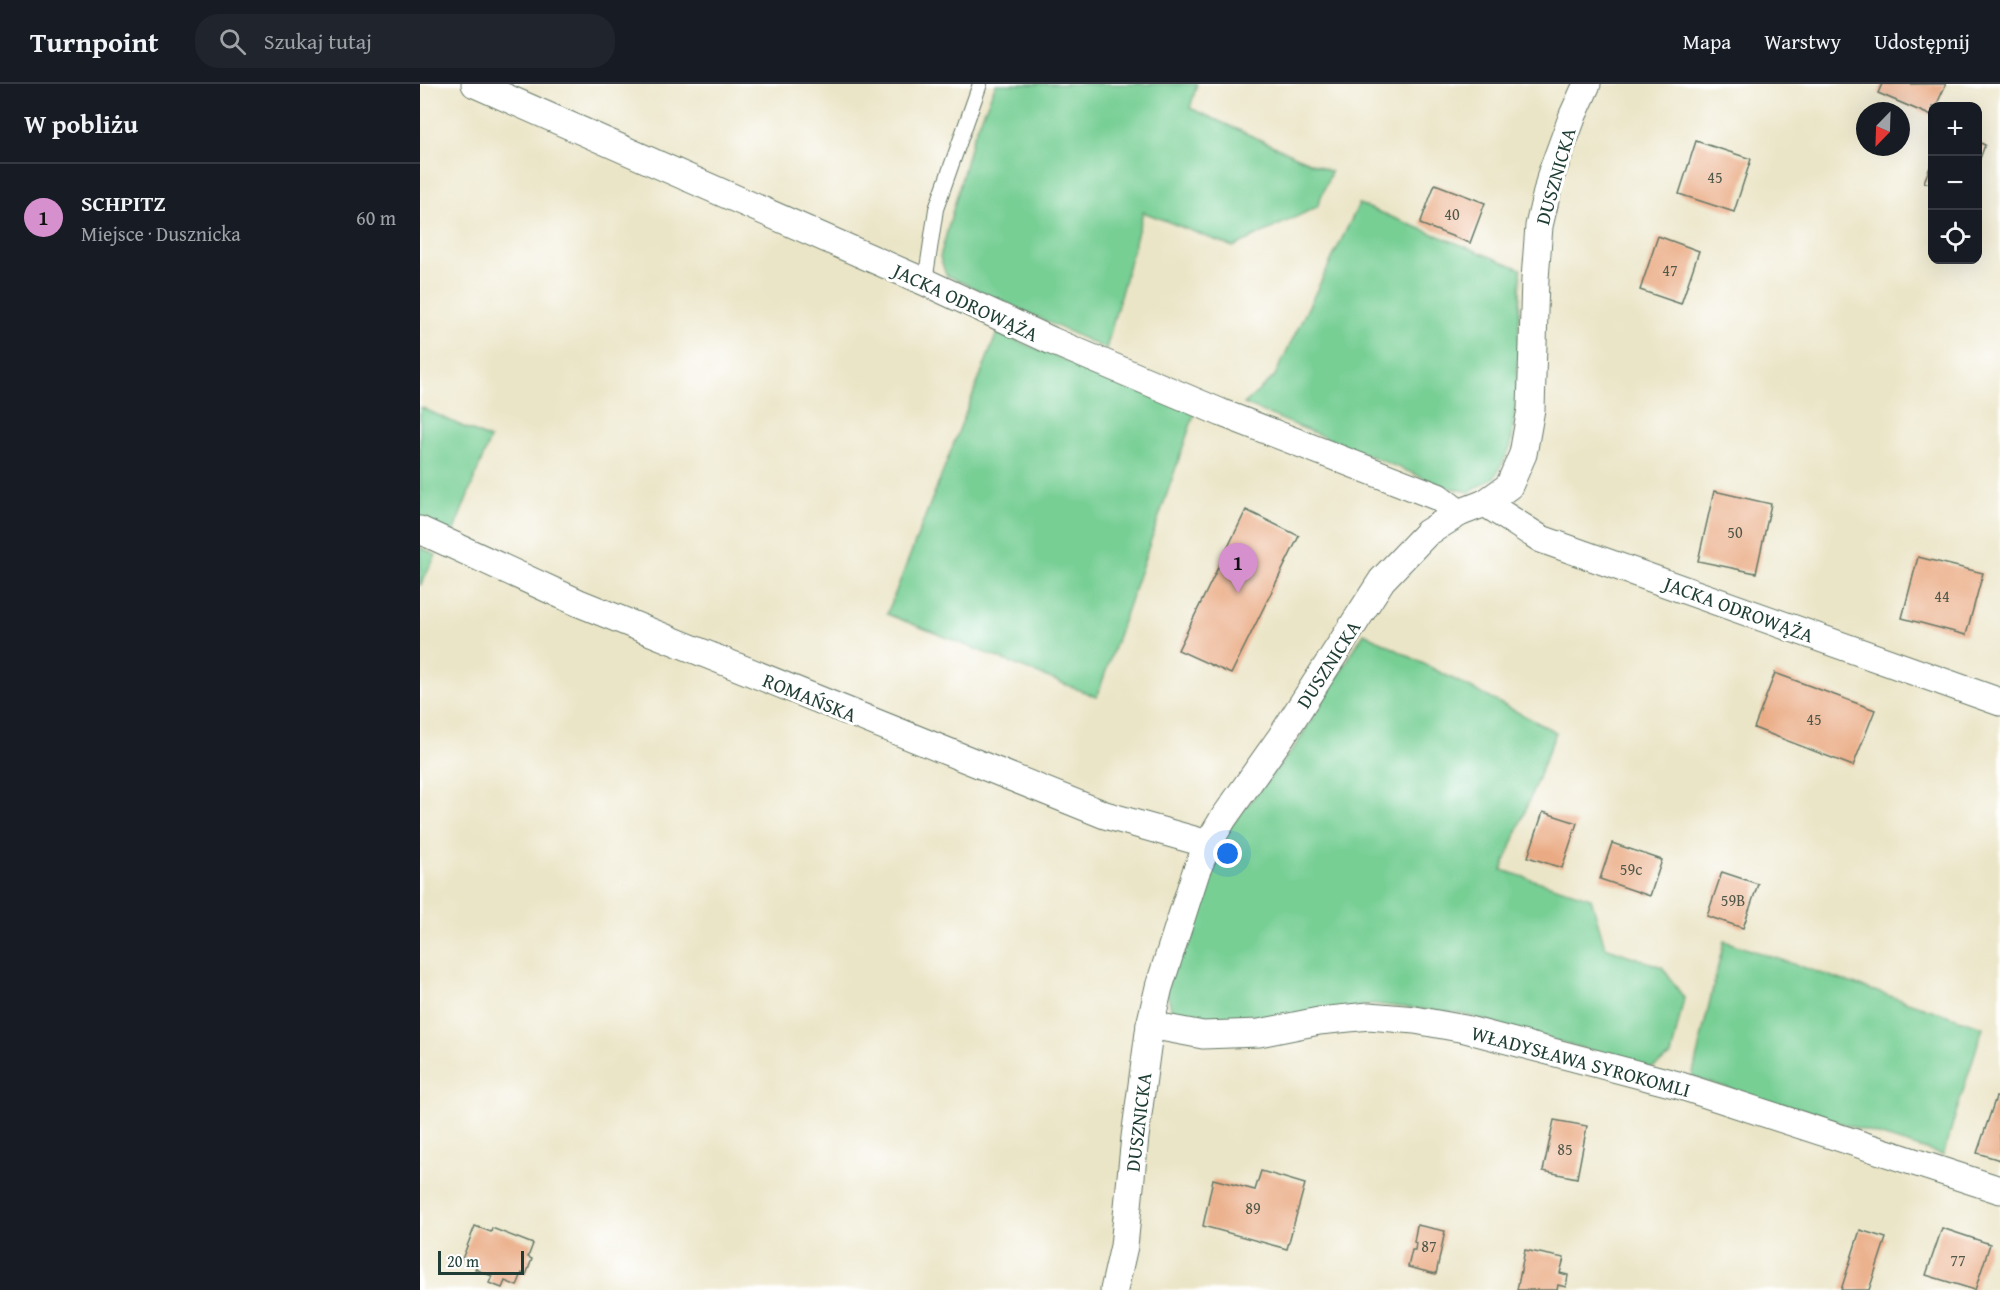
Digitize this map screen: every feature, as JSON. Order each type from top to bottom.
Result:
[{"type":"street","name":"JACKA ODROWĄŻA","points":[[475,84],[925,282],[1052,341],[1201,404],[1438,497],[1459,513]]},
{"type":"street","name":"DUSZNICKA","points":[[1114,1290],[1124,1246],[1134,1137],[1150,1025],[1159,987],[1196,872],[1208,844],[1223,819],[1281,737],[1382,580],[1427,533],[1459,513],[1485,503],[1509,486],[1523,454],[1531,409],[1539,226],[1551,175],[1572,115],[1587,84]]},
{"type":"street","name":"JACKA ODROWĄŻA","points":[[1485,503],[1541,538],[2000,702]]},
{"type":"street","name":"ROMAŃSKA","points":[[420,531],[579,603],[1094,811],[1163,833],[1208,844]]},
{"type":"street","name":"WŁADYSŁAWA SYROKOMLI","points":[[1150,1025],[1203,1035],[1258,1033],[1318,1021],[1369,1016],[1415,1020],[1465,1029],[1678,1086],[2000,1190]]},
{"type":"lane","points":[[925,282],[936,209],[980,84]]},
{"type":"green space","points":[[996,84],[1197,84],[1190,108],[1331,172],[1317,207],[1233,247],[1143,212],[1106,349],[946,275],[940,257],[973,137]]},
{"type":"green space","points":[[1359,204],[1521,269],[1516,401],[1511,446],[1495,477],[1470,492],[1446,487],[1244,404],[1274,377]]},
{"type":"green space","points":[[997,333],[1195,412],[1097,697],[887,614]]},
{"type":"green space","points":[[420,407],[490,439],[451,538],[420,523]]},
{"type":"green space","points":[[420,547],[436,555],[420,586]]},
{"type":"green space","points":[[1364,633],[1556,732],[1502,870],[1591,898],[1605,947],[1662,967],[1684,998],[1671,1056],[1652,1068],[1458,1013],[1372,1004],[1266,1027],[1187,1024],[1172,1012],[1166,989],[1225,833],[1296,745]]},
{"type":"green space","points":[[1724,941],[1983,1027],[1943,1155],[1692,1077]]},
{"type":"building","points":[[1882,84],[1946,84],[1938,102],[1928,102],[1928,114],[1910,107],[1910,102],[1899,102],[1878,93]]},
{"type":"building","points":[[1696,141],[1751,159],[1734,212],[1679,194]]},
{"type":"building","points":[[1928,172],[1928,184],[1924,182]]},
{"type":"building","points":[[1435,184],[1485,203],[1470,243],[1420,224]]},
{"type":"building","points":[[1658,236],[1699,251],[1681,304],[1640,290]]},
{"type":"building","points":[[1714,491],[1771,504],[1756,573],[1698,561]]},
{"type":"building","points":[[1246,510],[1299,536],[1231,674],[1178,650]]},
{"type":"building","points":[[1918,557],[1983,573],[1966,635],[1902,618]]},
{"type":"building","points":[[1775,673],[1875,710],[1853,766],[1754,728]]},
{"type":"building","points":[[1543,812],[1577,823],[1562,868],[1528,857]]},
{"type":"building","points":[[1612,843],[1662,860],[1650,896],[1600,879]]},
{"type":"building","points":[[1722,872],[1758,884],[1743,928],[1707,916]]},
{"type":"building","points":[[1996,1097],[2000,1098],[2000,1160],[1977,1153]]},
{"type":"building","points":[[1554,1120],[1587,1126],[1577,1178],[1543,1171]]},
{"type":"building","points":[[1261,1171],[1305,1184],[1287,1249],[1203,1226],[1213,1179],[1255,1190]]},
{"type":"building","points":[[1417,1225],[1445,1231],[1436,1274],[1408,1267],[1412,1250],[1415,1250]]},
{"type":"building","points":[[475,1226],[491,1232],[492,1228],[533,1244],[528,1257],[532,1259],[526,1275],[522,1273],[517,1286],[505,1281],[502,1288],[489,1283],[492,1276],[475,1269],[477,1265],[462,1259]]},
{"type":"building","points":[[1942,1228],[1990,1244],[1975,1290],[1926,1275]]},
{"type":"building","points":[[1860,1230],[1886,1238],[1869,1290],[1841,1290]]},
{"type":"building","points":[[1525,1250],[1564,1258],[1560,1273],[1568,1275],[1566,1287],[1558,1285],[1557,1290],[1517,1290]]},
{"type":"place","name":"SCHPITZ","points":[[1238,593]]}]
